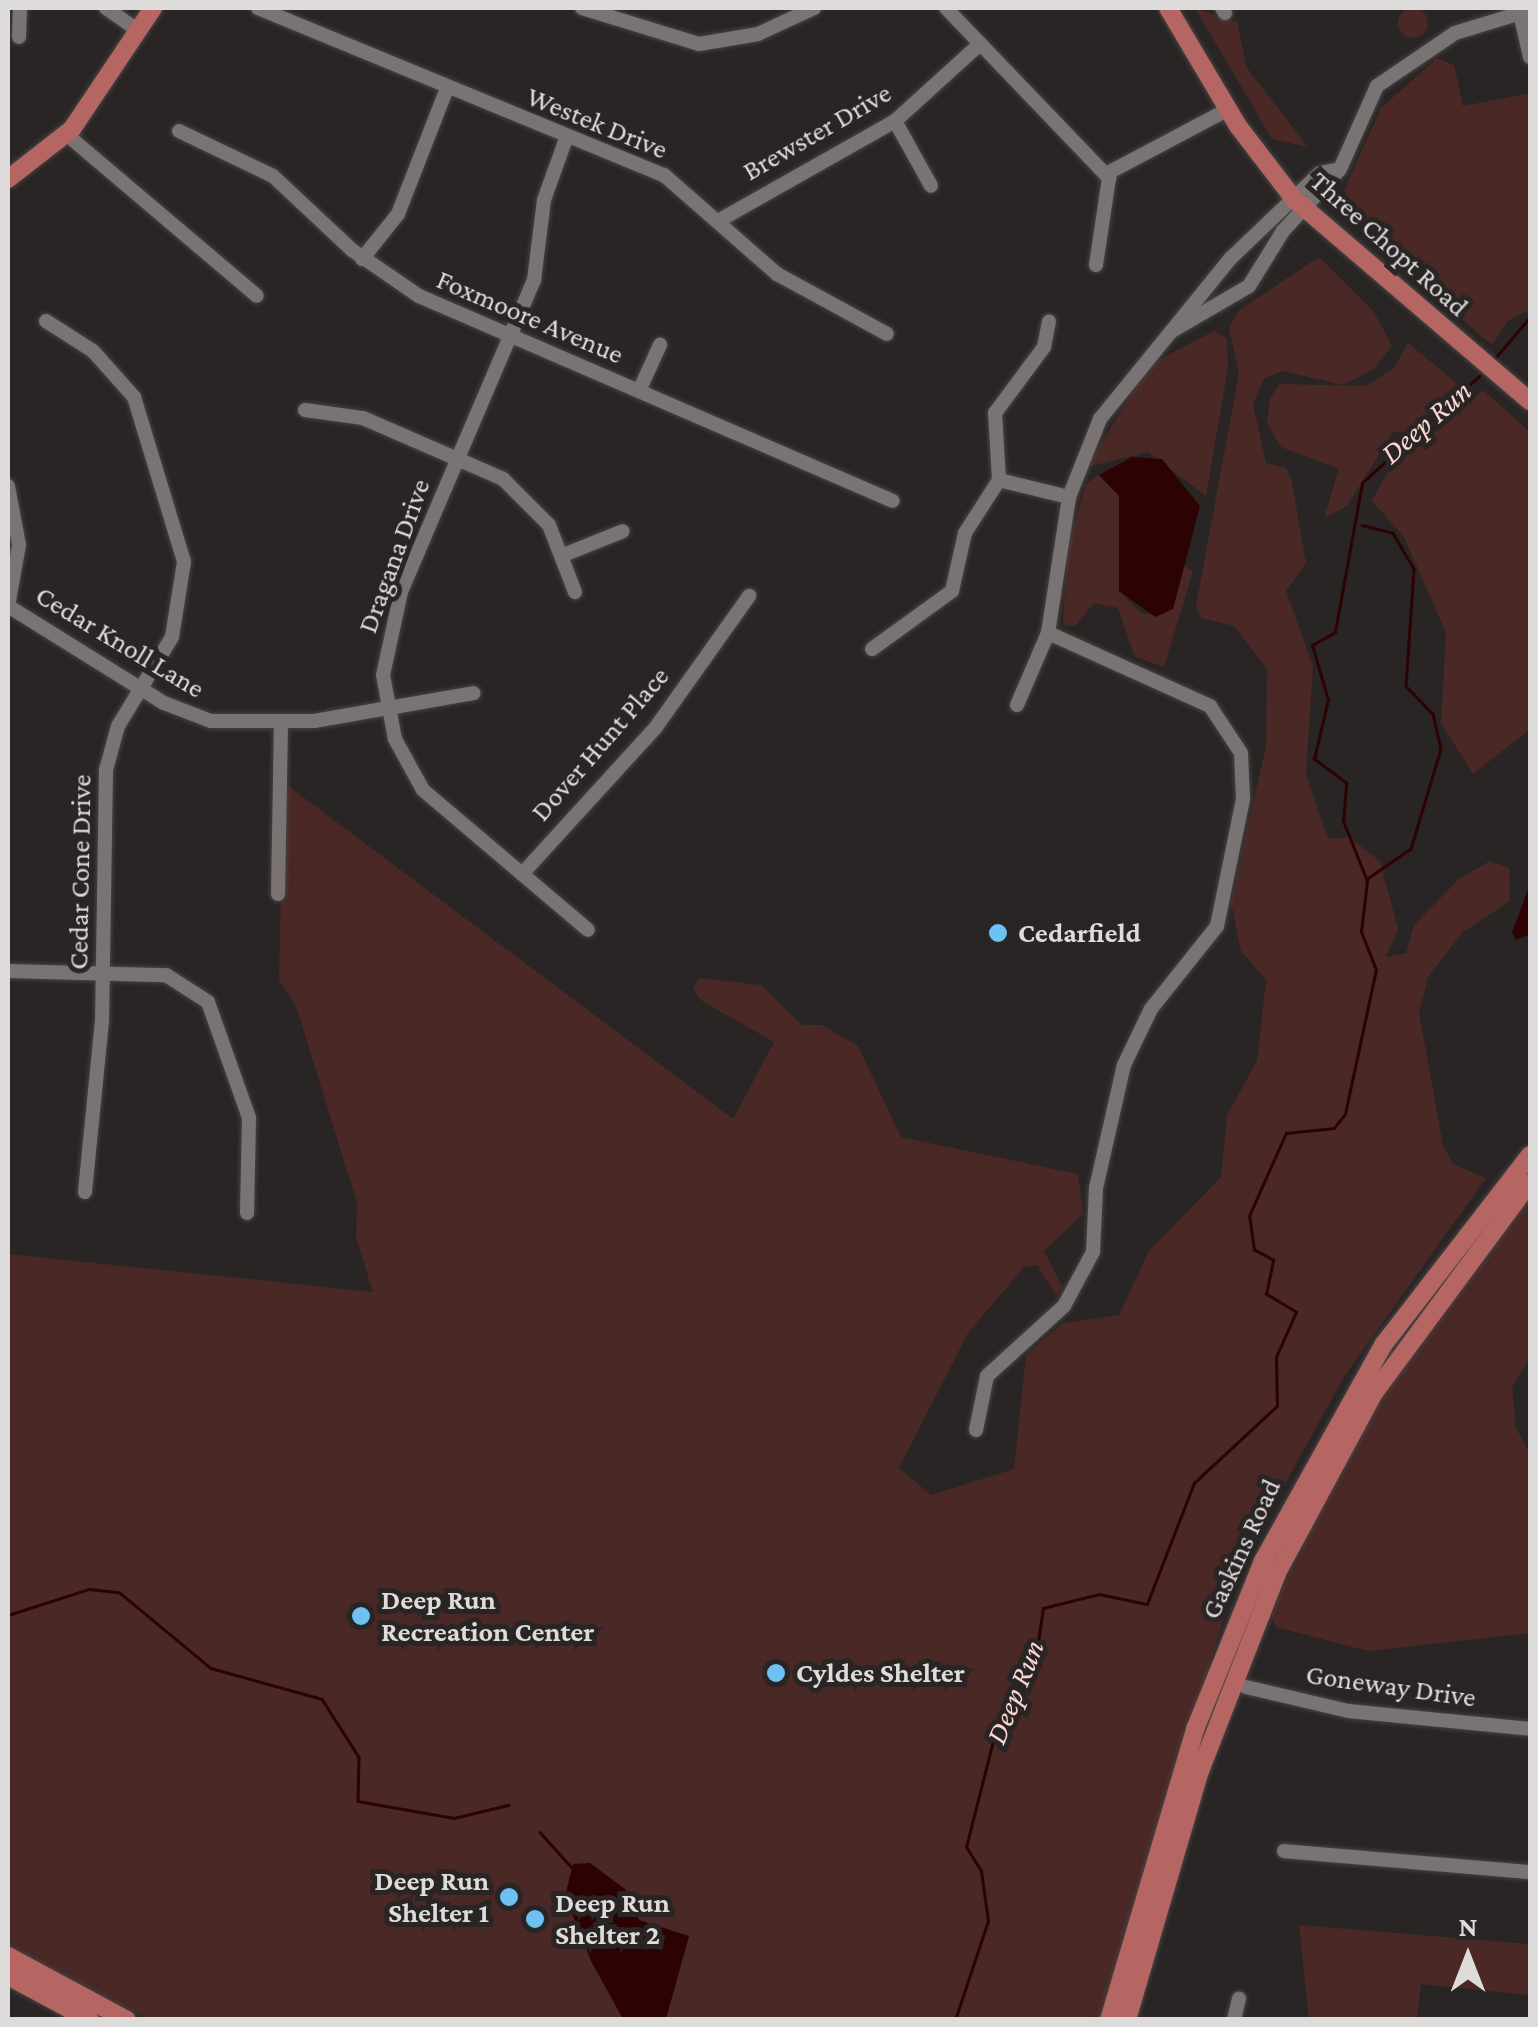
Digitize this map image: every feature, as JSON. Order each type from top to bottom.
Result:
[{"type":"main road","points":[[8,178],[66,134],[153,8]]},
{"type":"main road","name":"Three Chopt Road","points":[[1168,8],[1228,110],[1300,204],[1530,401]]},
{"type":"main road","name":"Gaskins Road","points":[[1109,2020],[1196,1727],[1263,1561],[1384,1344],[1530,1156]]},
{"type":"main road","name":"Gaskins Road","points":[[1128,2020],[1200,1771],[1276,1574],[1374,1394],[1530,1182]]},
{"type":"main road","points":[[8,1956],[127,2020]]},
{"type":"main road","points":[[8,1976],[90,2020]]},
{"type":"street","points":[[19,37],[20,8]]},
{"type":"street","points":[[106,8],[138,30]]},
{"type":"street","name":"Westek Drive","points":[[258,8],[446,91],[664,175],[788,282],[886,334]]},
{"type":"street","points":[[582,8],[699,44],[738,40],[794,12],[814,8]]},
{"type":"street","points":[[946,8],[1106,174]]},
{"type":"street","points":[[1017,705],[1048,633],[1069,498],[1109,405],[1201,292],[1340,169],[1376,86],[1455,33],[1496,13],[1525,12],[1530,57]]},
{"type":"street","name":"Brewster Drive","points":[[720,220],[895,121],[980,44]]},
{"type":"street","points":[[362,259],[398,214],[446,91]]},
{"type":"street","points":[[1106,174],[1228,110]]},
{"type":"street","points":[[895,121],[931,186]]},
{"type":"street","name":"Foxmoore Avenue","points":[[178,131],[273,176],[362,259],[510,336],[893,501]]},
{"type":"street","points":[[66,134],[257,296]]},
{"type":"street","name":"Dragana Drive","points":[[566,136],[544,200],[538,266],[391,619],[387,710],[423,790],[588,930]]},
{"type":"street","points":[[1096,265],[1106,174]]},
{"type":"street","points":[[1172,331],[1215,311],[1249,286],[1300,204]]},
{"type":"street","points":[[1201,292],[1215,311]]},
{"type":"street","name":"Cedar Cone Drive","points":[[46,321],[93,351],[134,397],[181,540],[180,611],[106,770],[103,972],[85,1192]]},
{"type":"street","points":[[872,649],[945,601],[965,532],[998,480],[995,413],[1044,347],[1048,321]]},
{"type":"street","points":[[639,391],[660,345]]},
{"type":"street","points":[[305,410],[363,418],[458,458],[524,496],[566,554],[575,592]]},
{"type":"street","points":[[998,480],[1069,498]]},
{"type":"street","points":[[8,486],[19,545],[8,606]]},
{"type":"street","points":[[566,554],[623,531]]},
{"type":"street","name":"Dover Hunt Place","points":[[522,874],[656,727],[749,596]]},
{"type":"street","name":"Cedar Knoll Lane","points":[[8,606],[142,688],[202,719],[281,722],[387,710],[474,694]]},
{"type":"street","points":[[976,1430],[987,1376],[1064,1306],[1093,1252],[1096,1188],[1124,1065],[1151,1010],[1217,926],[1244,799],[1241,753],[1210,706],[1048,633]]},
{"type":"street","points":[[278,894],[281,722]]},
{"type":"street","points":[[8,971],[103,972],[181,981],[218,1016],[248,1118],[247,1214]]},
{"type":"street","name":"Goneway Drive","points":[[1246,1687],[1348,1711],[1530,1729]]},
{"type":"street","points":[[1284,1850],[1530,1872]]},
{"type":"street","points":[[1234,2020],[1239,2000]]},
{"type":"shaded area","points":[[1195,8],[1237,22],[1247,68],[1308,147],[1272,139]]},
{"type":"shaded area","points":[[1413,8],[1424,12],[1428,23],[1424,34],[1413,38],[1402,34],[1398,23],[1402,12]]},
{"type":"shaded area","points":[[1437,58],[1454,65],[1463,106],[1530,93],[1530,319],[1527,311],[1508,321],[1492,345],[1412,277],[1391,240],[1362,227],[1344,190],[1381,108]]},
{"type":"shaded area","points":[[1319,257],[1374,312],[1392,346],[1373,370],[1343,385],[1283,371],[1264,378],[1253,404],[1266,463],[1286,468],[1292,482],[1306,563],[1286,591],[1313,666],[1306,774],[1328,839],[1349,837],[1380,861],[1398,929],[1386,957],[1406,953],[1414,925],[1459,879],[1490,861],[1509,868],[1510,901],[1462,933],[1428,977],[1419,1013],[1443,1145],[1453,1164],[1486,1178],[1344,1377],[1241,1563],[1100,2019],[147,2019],[8,1945],[8,1254],[373,1292],[356,1238],[357,1203],[296,1006],[279,980],[283,782],[733,1119],[774,1042],[702,1001],[693,989],[699,978],[761,985],[802,1025],[822,1025],[858,1046],[901,1137],[1078,1174],[1083,1214],[1044,1251],[1063,1288],[1056,1295],[1037,1265],[1024,1267],[968,1333],[899,1468],[931,1495],[1014,1469],[1026,1355],[1063,1323],[1119,1315],[1149,1251],[1221,1177],[1227,1115],[1257,1061],[1266,980],[1241,951],[1231,902],[1266,746],[1267,669],[1234,626],[1201,618],[1196,606],[1239,373],[1229,328],[1239,310]]},
{"type":"shaded area","points":[[1214,331],[1227,339],[1228,368],[1206,496],[1148,452],[1087,467],[1149,365]]},
{"type":"shaded area","points":[[1408,343],[1460,386],[1410,432],[1393,432],[1347,506],[1324,518],[1339,469],[1281,447],[1267,423],[1270,398],[1280,384],[1366,386],[1394,368]]},
{"type":"shaded area","points":[[1483,390],[1530,432],[1530,729],[1473,774],[1441,723],[1446,633],[1404,537],[1372,501],[1388,471]]},
{"type":"shaded area","points":[[1132,457],[1162,459],[1200,506],[1173,609],[1155,617],[1119,591],[1119,496],[1099,475]]},
{"type":"shaded area","points":[[1099,475],[1119,496],[1119,591],[1141,613],[1163,615],[1184,566],[1193,571],[1164,667],[1135,657],[1118,608],[1094,603],[1076,625],[1063,626],[1067,549],[1086,484]]},
{"type":"shaded area","points":[[1530,884],[1528,935],[1516,940],[1512,933]]},
{"type":"shaded area","points":[[1530,1192],[1530,1357],[1512,1387],[1516,1428],[1530,1453],[1530,1633],[1368,1651],[1276,1627],[1271,1615],[1367,1417]]},
{"type":"shaded area","points":[[590,1863],[625,1889],[639,1920],[689,1936],[666,2019],[623,2019],[591,1961],[565,1896],[573,1864]]},
{"type":"shaded area","points":[[1299,1925],[1530,1944],[1530,1995],[1421,1984],[1417,2019],[1309,2019]]},
{"type":"waterway","name":"Deep Run","points":[[1496,357],[1530,317]]},
{"type":"waterway","name":"Deep Run","points":[[955,2020],[988,1921],[981,1871],[966,1847],[994,1737],[1037,1649],[1043,1608],[1099,1594],[1147,1604],[1194,1483],[1277,1406],[1276,1357],[1296,1312],[1266,1294],[1273,1260],[1254,1250],[1249,1216],[1286,1133],[1334,1128],[1345,1114],[1376,970],[1361,932],[1367,881],[1343,821],[1346,783],[1314,759],[1328,700],[1312,645],[1335,632],[1362,483],[1479,376]]},
{"type":"waterway","name":"Deep Run","points":[[1362,525],[1393,533],[1414,569],[1406,686],[1433,714],[1441,749],[1411,849],[1369,878]]},
{"type":"waterway","points":[[8,1615],[89,1589],[119,1592],[211,1668],[322,1699],[359,1757],[358,1801],[454,1818],[508,1805]]},
{"type":"waterway","points":[[540,1832],[575,1871]]},
{"type":"place","name":"Cedarfield","points":[[998,933]]},
{"type":"place","name":"Deep Run Recreation Center","points":[[361,1616]]},
{"type":"place","name":"Cyldes Shelter","points":[[776,1673]]},
{"type":"place","name":"Deep Run Shelter 1","points":[[509,1897]]},
{"type":"place","name":"Deep Run Shelter 2","points":[[535,1919]]}]
